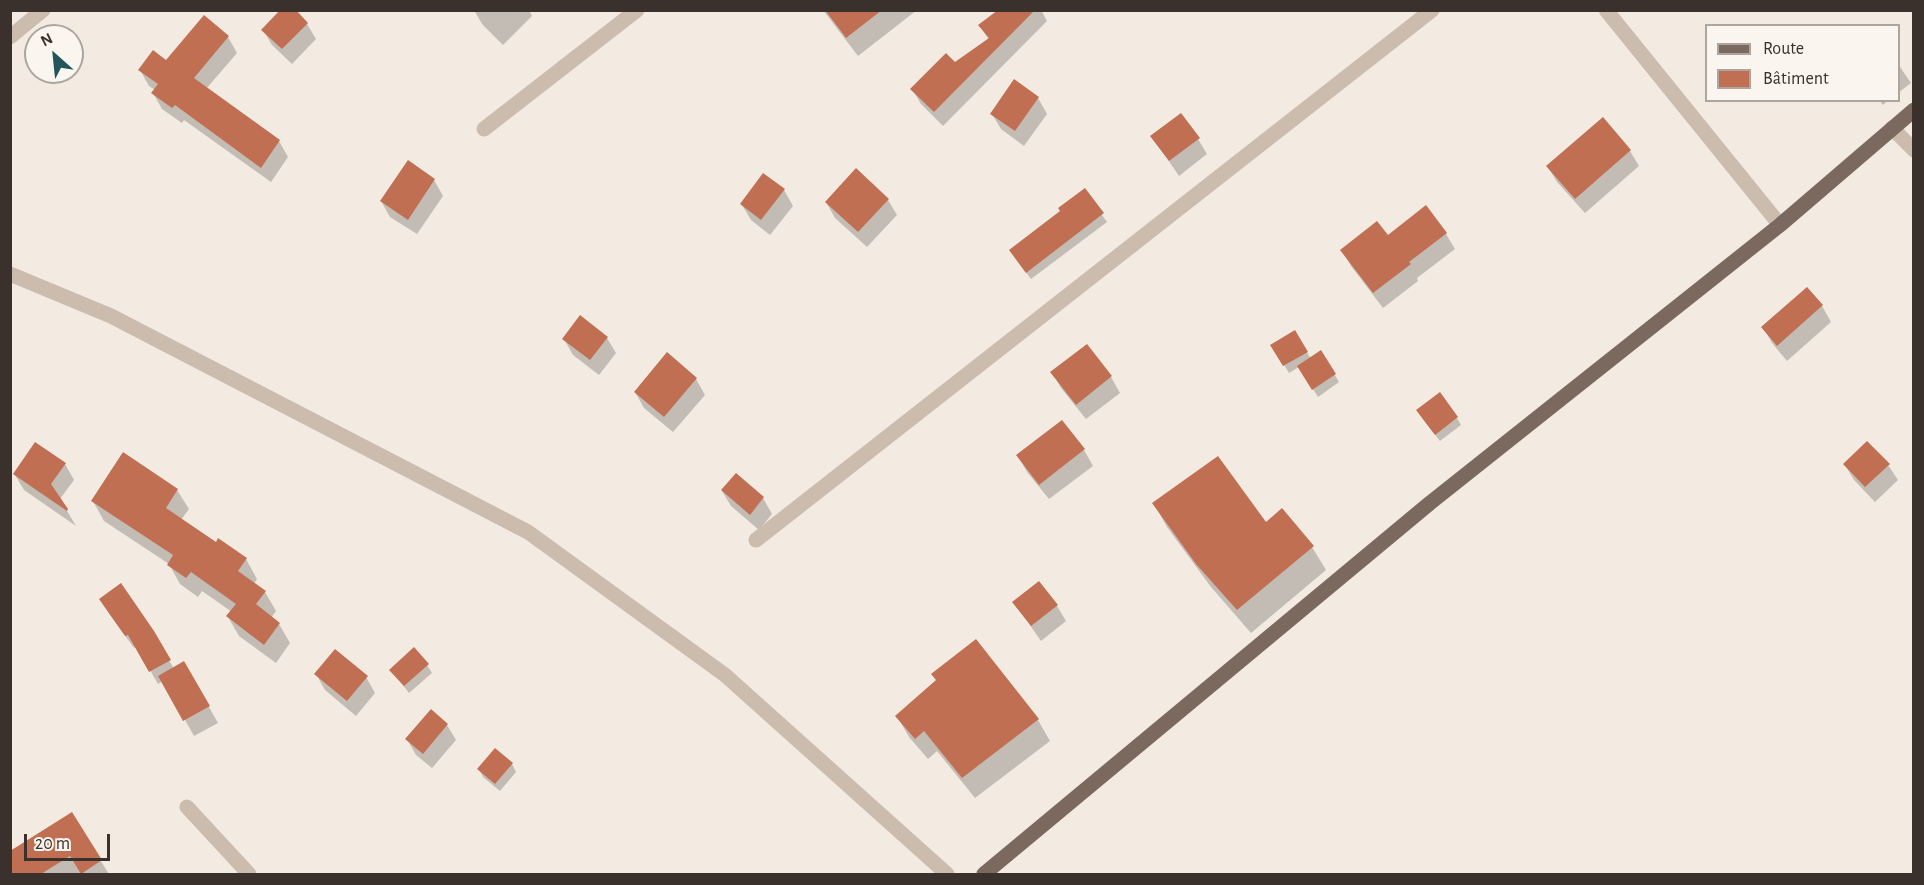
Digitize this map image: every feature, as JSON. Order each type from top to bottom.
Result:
[{"type":"main road","points":[[984,874],[1430,503],[1780,225],[1914,111]]},
{"type":"street","points":[[10,37],[43,10]]},
{"type":"street","points":[[484,129],[637,10]]},
{"type":"street","points":[[756,540],[1432,10]]},
{"type":"street","points":[[1606,10],[1780,225]]},
{"type":"street","points":[[1892,128],[1914,150]]},
{"type":"street","points":[[10,274],[111,316],[528,532],[725,675],[946,874]]},
{"type":"street","points":[[187,807],[249,874]]},
{"type":"building","points":[[280,10],[296,10],[308,23],[282,49],[261,30]]},
{"type":"building","points":[[825,10],[882,10],[846,38]]},
{"type":"building","points":[[998,10],[1035,10],[934,112],[910,89],[946,53],[955,62],[989,38],[978,25]]},
{"type":"building","points":[[204,15],[229,36],[194,78],[280,140],[261,168],[175,105],[172,108],[151,93],[158,84],[138,70],[153,50],[166,60]]},
{"type":"building","points":[[1014,79],[1039,97],[1015,131],[990,114]]},
{"type":"building","points":[[1181,113],[1200,138],[1169,161],[1150,136]]},
{"type":"building","points":[[1603,117],[1631,150],[1575,199],[1546,166]]},
{"type":"building","points":[[408,160],[435,179],[408,220],[380,201]]},
{"type":"building","points":[[856,168],[889,199],[858,232],[825,202]]},
{"type":"building","points":[[763,173],[785,189],[761,220],[740,204]]},
{"type":"building","points":[[1085,188],[1104,213],[1026,273],[1009,250],[1060,211],[1058,208]]},
{"type":"building","points":[[1426,205],[1447,233],[1373,293],[1340,250],[1377,221],[1388,235]]},
{"type":"building","points":[[1807,287],[1823,305],[1777,346],[1761,327]]},
{"type":"building","points":[[580,315],[608,337],[590,360],[562,339]]},
{"type":"building","points":[[1295,330],[1308,352],[1283,366],[1270,345]]},
{"type":"building","points":[[1087,344],[1112,376],[1076,405],[1050,372]]},
{"type":"building","points":[[1321,350],[1336,374],[1312,390],[1297,366]]},
{"type":"building","points":[[667,352],[697,378],[664,417],[634,392]]},
{"type":"building","points":[[1440,392],[1458,417],[1435,435],[1416,410]]},
{"type":"building","points":[[1062,420],[1085,449],[1039,485],[1016,455]]},
{"type":"building","points":[[1867,441],[1890,464],[1865,487],[1843,464]]},
{"type":"building","points":[[35,442],[66,463],[51,484],[68,509],[67,511],[13,474]]},
{"type":"building","points":[[123,452],[178,489],[166,508],[216,542],[218,538],[247,558],[238,571],[266,591],[256,604],[280,623],[264,645],[226,616],[236,604],[191,572],[186,578],[167,565],[173,555],[91,501]]},
{"type":"building","points":[[1218,456],[1266,522],[1282,508],[1314,546],[1237,610],[1196,564],[1152,503]]},
{"type":"building","points":[[736,473],[764,497],[750,515],[721,490]]},
{"type":"building","points":[[1039,581],[1058,605],[1031,626],[1012,602]]},
{"type":"building","points":[[121,583],[171,660],[149,672],[128,635],[125,636],[99,599]]},
{"type":"building","points":[[976,639],[1039,719],[962,778],[924,731],[915,739],[895,716],[936,680],[931,674]]},
{"type":"building","points":[[414,647],[429,664],[404,686],[389,670]]},
{"type":"building","points":[[335,649],[368,676],[347,701],[314,674]]},
{"type":"building","points":[[184,661],[210,706],[183,721],[158,676]]},
{"type":"building","points":[[431,709],[448,724],[423,754],[405,739]]},
{"type":"building","points":[[495,748],[513,763],[495,784],[477,769]]},
{"type":"building","points":[[72,812],[102,860],[81,874],[70,856],[41,874],[10,874],[10,851]]}]
